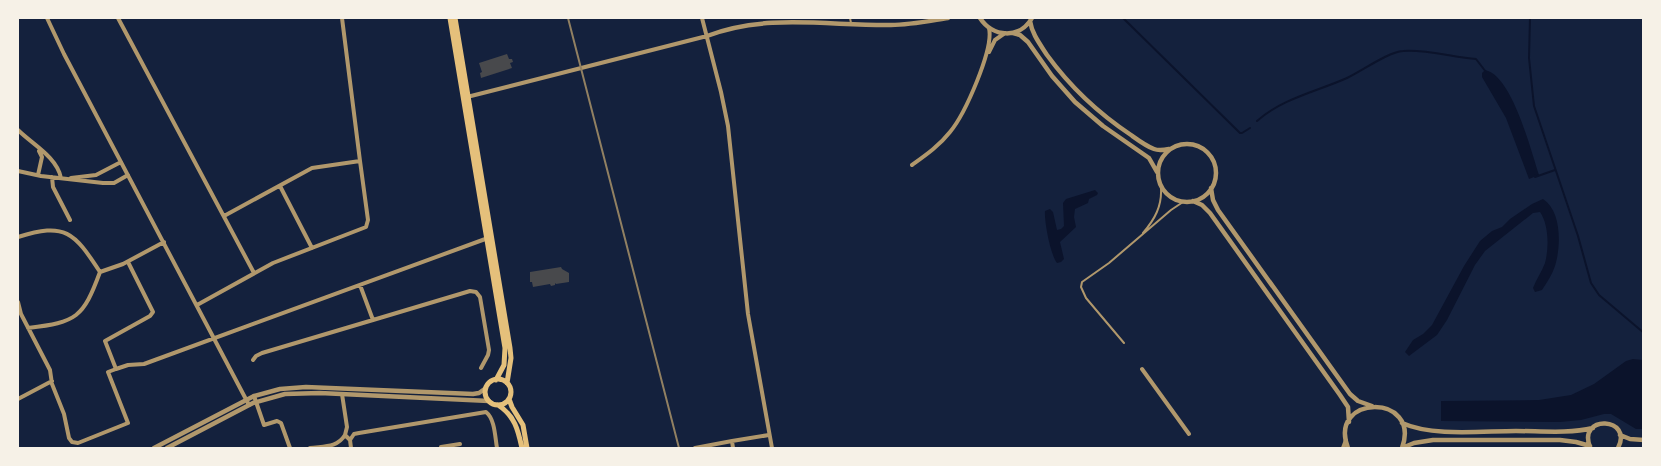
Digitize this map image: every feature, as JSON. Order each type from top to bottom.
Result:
[{"type":"main road","points":[[450,18],[466,98]]},
{"type":"main road","points":[[455,18],[505,353],[504,365],[496,380]]},
{"type":"main road","points":[[489,238],[511,356],[507,383]]},
{"type":"main road","points":[[522,448],[516,424],[511,415],[489,401],[486,394],[486,388],[496,380],[502,380],[507,383],[510,389],[509,399],[523,425],[527,448]]},
{"type":"main road","points":[[498,405],[505,403],[509,399]]},
{"type":"street","points":[[47,18],[249,405]]},
{"type":"street","points":[[118,18],[254,273]]},
{"type":"street","points":[[197,305],[273,263],[364,228],[368,224],[342,18]]},
{"type":"street","points":[[702,18],[728,126],[748,314],[772,448]]},
{"type":"street","points":[[466,98],[743,27],[774,23],[850,20],[901,24],[948,18]]},
{"type":"street","points":[[980,18],[995,32],[1005,34],[1013,33],[1023,28],[1031,19]]},
{"type":"street","points":[[1031,19],[1034,35],[1044,51],[1083,98],[1150,148],[1169,150]]},
{"type":"street","points":[[912,165],[936,147],[954,128],[966,107],[984,61],[990,40],[989,28]]},
{"type":"street","points":[[1013,33],[1020,35],[1028,42],[1052,76],[1075,102],[1108,130],[1150,158],[1158,172]]},
{"type":"street","points":[[984,61],[995,40],[1005,34]]},
{"type":"street","points":[[18,130],[53,161],[61,178]]},
{"type":"street","points":[[1193,202],[1203,197],[1211,188],[1215,179],[1215,169],[1212,159],[1206,151],[1198,146],[1178,145],[1161,158],[1158,172],[1158,181],[1161,188],[1169,196],[1183,202],[1193,202],[1202,205],[1210,213],[1348,407],[1349,422]]},
{"type":"street","points":[[36,147],[42,157],[38,175]]},
{"type":"street","points":[[224,216],[315,167],[360,161]]},
{"type":"street","points":[[61,178],[91,176],[121,162]]},
{"type":"street","points":[[18,171],[52,177],[110,183],[128,175]]},
{"type":"street","points":[[52,177],[53,187],[70,220]]},
{"type":"street","points":[[280,186],[312,248]]},
{"type":"street","points":[[1211,188],[1213,200],[1218,210],[1350,394],[1358,401],[1372,406],[1379,406],[1397,416],[1402,423],[1404,434],[1402,448],[1419,442],[1439,440],[1560,440],[1576,442],[1590,447]]},
{"type":"street","points":[[18,237],[43,230],[66,233],[75,238],[84,248],[100,272]]},
{"type":"street","points":[[18,302],[21,314],[50,370],[64,414],[70,441],[78,443],[128,423],[108,372],[128,365],[144,364],[489,238]]},
{"type":"street","points":[[100,272],[128,262],[164,242]]},
{"type":"street","points":[[116,369],[106,341],[150,316],[153,312],[128,262]]},
{"type":"street","points":[[28,328],[58,324],[76,315],[90,299],[100,272]]},
{"type":"street","points":[[360,284],[373,320]]},
{"type":"street","points":[[253,360],[262,353],[474,291],[480,297],[489,350],[481,368]]},
{"type":"street","points":[[1142,369],[1189,434]]},
{"type":"street","points":[[18,399],[52,381]]},
{"type":"street","points":[[154,448],[164,447],[249,405],[255,399],[280,389],[306,387],[473,394],[479,393],[486,388]]},
{"type":"street","points":[[164,447],[246,400],[294,393],[489,401]]},
{"type":"street","points":[[310,448],[337,444],[345,434],[347,427],[342,394]]},
{"type":"street","points":[[255,399],[264,424],[281,422],[290,448]]},
{"type":"street","points":[[1348,448],[1346,431],[1349,422],[1358,411],[1372,406]]},
{"type":"street","points":[[350,440],[354,434],[486,412],[492,421],[497,448]]},
{"type":"street","points":[[1402,423],[1414,428],[1437,431],[1569,431],[1593,428]]},
{"type":"street","points":[[1590,447],[1588,438],[1593,428],[1600,423],[1609,423],[1616,428],[1620,435],[1618,448]]},
{"type":"street","points":[[345,434],[350,440],[351,448]]},
{"type":"street","points":[[695,448],[770,435]]},
{"type":"street","points":[[1620,435],[1630,439],[1644,440]]},
{"type":"street","points":[[1343,448],[1346,440]]},
{"type":"street","points":[[732,441],[733,448]]},
{"type":"street","points":[[441,447],[453,447],[460,444]]},
{"type":"lane","points":[[1140,237],[1158,212],[1161,188]]},
{"type":"lane","points":[[1124,343],[1086,298],[1081,285],[1084,279],[1104,267],[1183,202]]},
{"type":"water","points":[[1485,70],[1495,75],[1504,85],[1512,99],[1526,133],[1539,175],[1529,179],[1506,118],[1482,77],[1482,73]]},
{"type":"water","points":[[1095,190],[1098,193],[1097,195],[1089,199],[1088,203],[1075,209],[1076,227],[1060,242],[1064,259],[1057,263],[1048,238],[1045,211],[1050,209],[1053,212],[1057,230],[1061,229],[1064,226],[1063,203],[1066,199]]},
{"type":"water","points":[[1543,199],[1554,212],[1557,220],[1559,240],[1555,266],[1542,290],[1535,292],[1533,288],[1545,263],[1547,251],[1547,230],[1540,212],[1533,213],[1485,251],[1475,265],[1447,320],[1437,335],[1409,356],[1405,352],[1413,340],[1432,325],[1480,241],[1532,204]]},
{"type":"water","points":[[1633,359],[1643,360],[1643,429],[1636,429],[1611,414],[1560,422],[1441,421],[1441,401],[1539,400],[1571,395],[1594,384],[1626,361]]},
{"type":"building","points":[[507,54],[509,59],[512,59],[513,62],[510,63],[512,68],[481,78],[480,73],[482,72],[479,63]]},
{"type":"building","points":[[561,267],[569,273],[569,282],[533,287],[532,282],[530,282],[530,272]]},
{"type":"waterway","points":[[1123,18],[1240,133],[1250,128]]},
{"type":"waterway","points":[[1530,18],[1529,58],[1534,106],[1578,236],[1591,283],[1599,295],[1644,333]]},
{"type":"waterway","points":[[1257,121],[1288,101],[1347,78],[1397,52],[1420,51],[1476,59],[1486,72]]},
{"type":"waterway","points":[[1535,175],[1535,177],[1555,170]]},
{"type":"railway","points":[[568,18],[679,448]]}]
